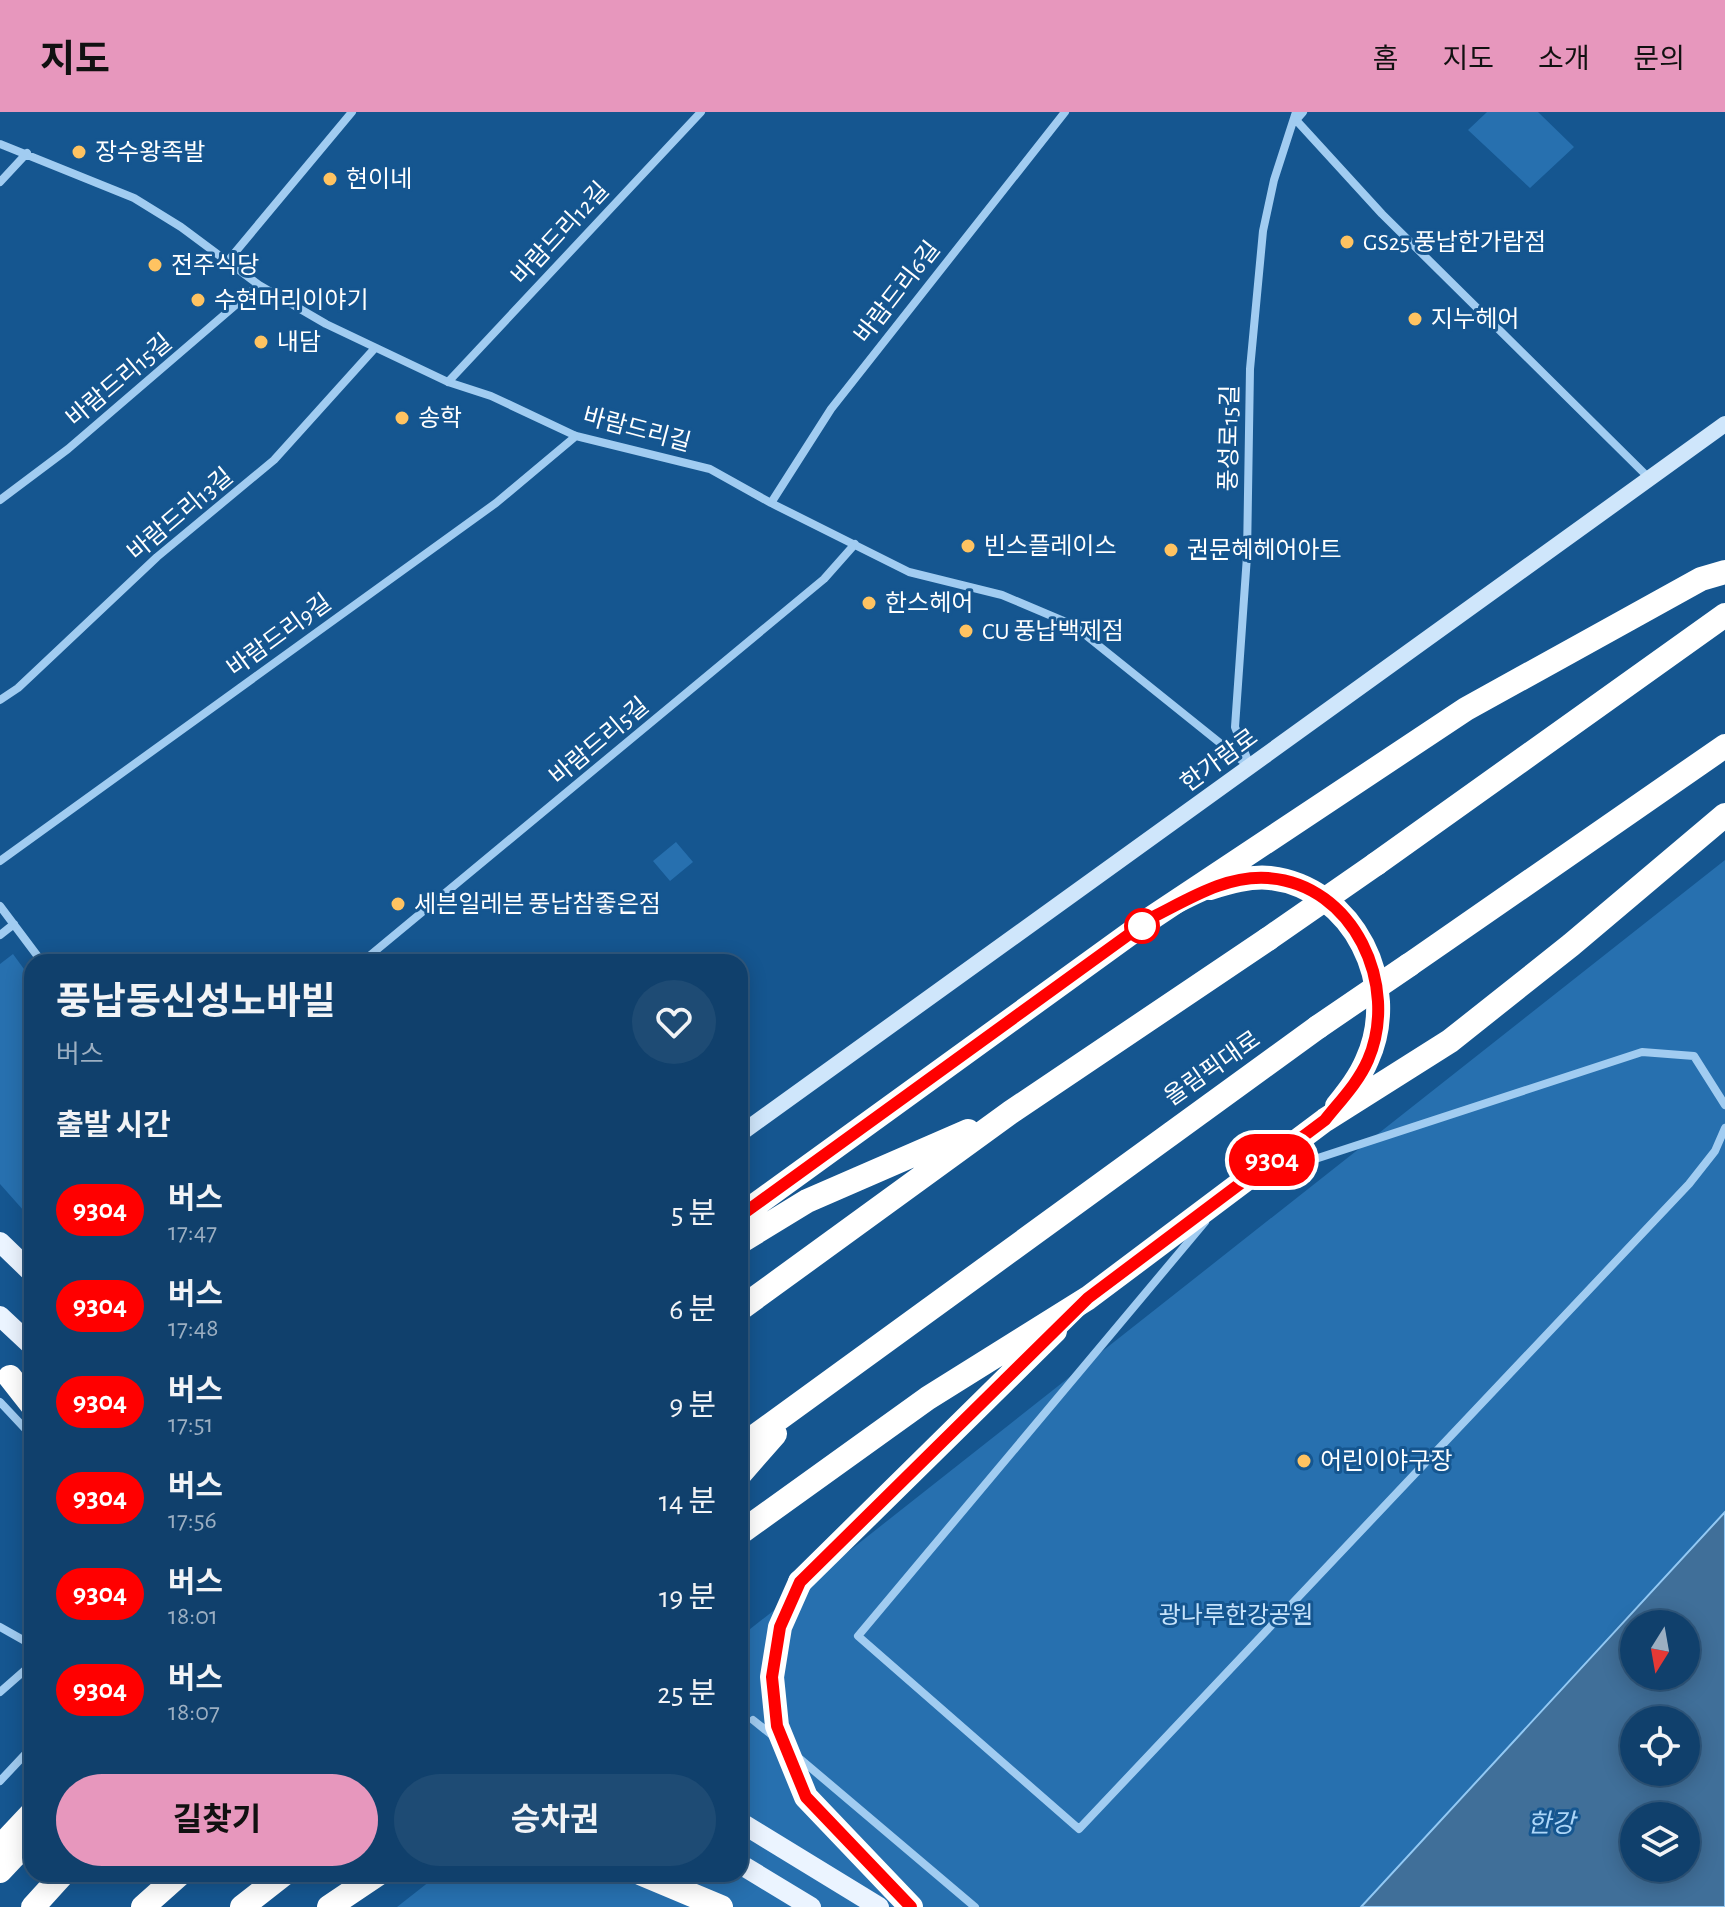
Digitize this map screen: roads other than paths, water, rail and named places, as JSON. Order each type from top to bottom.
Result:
[{"type":"highway","points":[[748,1204],[1153,917],[1466,709],[1701,579],[1725,572]]},
{"type":"highway","points":[[748,1303],[1011,1112],[1376,864],[1725,615]]},
{"type":"highway","name":"올림픽대로","points":[[748,1442],[1135,1157],[1725,746]]},
{"type":"highway","points":[[748,1527],[928,1398],[1088,1298],[1325,1120],[1450,1041],[1571,945],[1725,815]]},
{"type":"highway","points":[[1153,917],[1211,888],[1236,880],[1269,878],[1296,884],[1320,898],[1356,929],[1374,971],[1377,1029],[1368,1059],[1353,1086],[1325,1120]]},
{"type":"highway","points":[[748,1237],[807,1201],[1011,1112]]},
{"type":"highway","points":[[911,1907],[806,1797],[777,1726],[772,1677],[780,1627],[800,1582],[1088,1298]]},
{"type":"highway","points":[[5,1372],[24,1395]]},
{"type":"highway","points":[[748,1465],[795,1410]]},
{"type":"highway","points":[[0,1847],[24,1822]]},
{"type":"highway","points":[[0,1871],[24,1846]]},
{"type":"highway","points":[[33,1907],[56,1882]]},
{"type":"highway","points":[[143,1907],[171,1882]]},
{"type":"highway","points":[[242,1907],[274,1882]]},
{"type":"highway","points":[[329,1907],[366,1882]]},
{"type":"highway","points":[[661,1882],[721,1907]]},
{"type":"main road","points":[[0,1242],[24,1265]]},
{"type":"main road","points":[[0,1316],[24,1338]]},
{"type":"main road","points":[[5,1372],[24,1390]]},
{"type":"main road","points":[[748,1827],[879,1907]]},
{"type":"main road","points":[[748,1869],[811,1907]]},
{"type":"street","points":[[227,262],[352,112]]},
{"type":"street","name":"바람드리12길","points":[[448,382],[701,112]]},
{"type":"street","name":"바람드리6길","points":[[771,503],[831,409],[1065,112]]},
{"type":"street","points":[[1303,112],[1296,116],[1382,214],[1651,480]]},
{"type":"street","name":"풍성로15길","points":[[1250,767],[1235,727],[1247,556],[1250,369],[1263,231],[1274,180],[1296,116]]},
{"type":"street","name":"바람드리길","points":[[0,144],[134,198],[259,285],[375,348],[448,382],[491,396],[576,436],[710,469],[909,572],[1002,595],[1073,625],[1250,767]]},
{"type":"street","points":[[0,182],[27,153]]},
{"type":"street","name":"바람드리15길","points":[[0,500],[68,449],[259,285]]},
{"type":"street","name":"바람드리13길","points":[[0,700],[18,688],[157,557],[274,460],[375,348]]},
{"type":"street","name":"한가람로","points":[[748,1128],[1725,424]]},
{"type":"street","name":"바람드리9길","points":[[0,861],[496,503],[576,436]]},
{"type":"street","name":"바람드리5길","points":[[372,954],[824,579],[855,544]]},
{"type":"street","points":[[0,906],[36,954]]},
{"type":"street","points":[[0,935],[14,924]]},
{"type":"street","points":[[1725,1105],[1694,1056],[1642,1052],[1237,1187],[858,1636],[1079,1829],[1689,1184],[1715,1151],[1725,1128]]},
{"type":"street","points":[[0,1402],[24,1428]]},
{"type":"street","points":[[0,1627],[24,1640]]},
{"type":"street","points":[[0,1692],[24,1671]]},
{"type":"street","points":[[753,1720],[975,1907]]},
{"type":"street","points":[[0,1781],[24,1756]]},
{"type":"water","name":"한강","points":[[1725,1512],[1725,1907],[1361,1907],[1620,1626],[1620,1690],[1700,1690],[1700,1610],[1635,1610]]},
{"type":"place","name":"장수왕족발","points":[[79,152]]},
{"type":"place","name":"현이네","points":[[330,179]]},
{"type":"place","name":"GS25 풍납한가람점","points":[[1347,242]]},
{"type":"place","name":"전주식당","points":[[155,265]]},
{"type":"place","name":"수현머리이야기","points":[[198,300]]},
{"type":"place","name":"지누헤어","points":[[1415,319]]},
{"type":"place","name":"내담","points":[[261,342]]},
{"type":"place","name":"송학","points":[[402,418]]},
{"type":"place","name":"빈스플레이스","points":[[968,546]]},
{"type":"place","name":"권문혜헤어아트","points":[[1171,550]]},
{"type":"place","name":"한스헤어","points":[[869,603]]},
{"type":"place","name":"CU 풍납백제점","points":[[966,631]]},
{"type":"place","name":"세븐일레븐 풍납참좋은점","points":[[398,904]]},
{"type":"place","name":"어린이야구장","points":[[1304,1461]]},
{"type":"park label","name":"광나루한강공원","points":[[1236,1615]]}]
